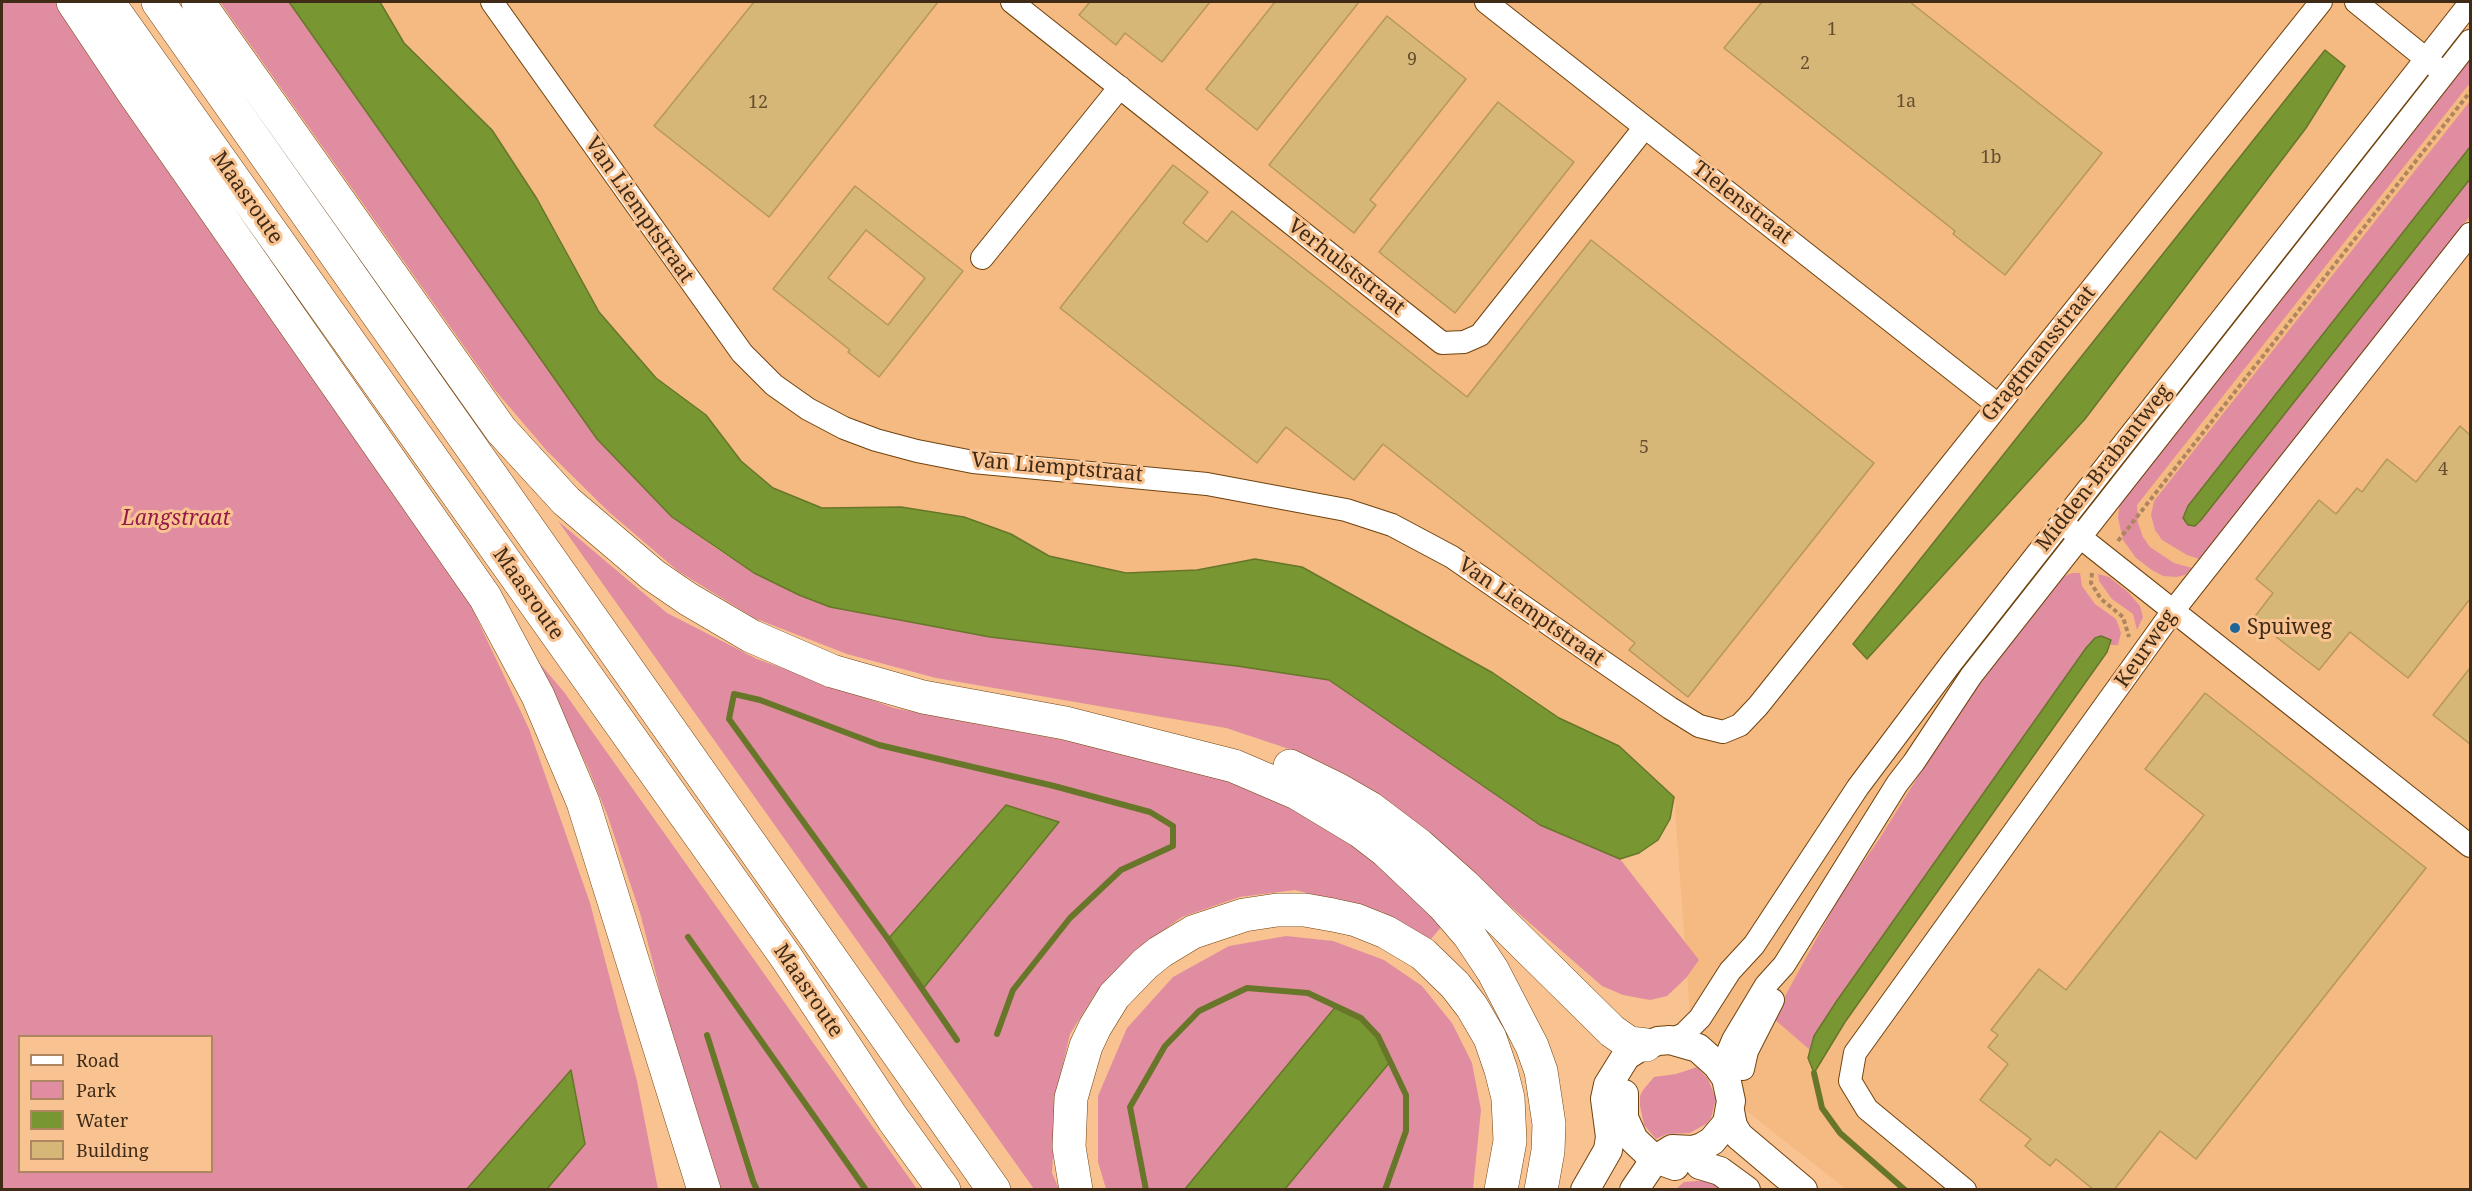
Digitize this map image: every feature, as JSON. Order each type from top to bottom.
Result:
[{"type":"highway","points":[[73,2],[133,92],[485,597],[538,696],[583,802],[704,1190]]},
{"type":"highway","name":"Maasroute","points":[[108,2],[786,957],[893,1119],[944,1190]]},
{"type":"highway","name":"Maasroute","points":[[158,2],[994,1190]]},
{"type":"highway","points":[[198,2],[501,430],[566,501],[653,575],[721,620],[780,650],[832,671],[923,697],[1065,723],[1196,755],[1266,779],[1297,793],[1360,831],[1414,876],[1468,935],[1493,971],[1532,1046],[1541,1071],[1549,1124],[1548,1151],[1541,1190]]},
{"type":"highway","points":[[1065,723],[1137,727],[1201,738],[1273,759],[1337,789],[1396,826],[1443,866],[1612,1031],[1629,1043],[1670,1044]]},
{"type":"highway","points":[[1076,1190],[1069,1147],[1071,1098],[1086,1046],[1114,996],[1145,964],[1176,941],[1216,922],[1277,910],[1305,910],[1333,915],[1356,920],[1386,932],[1423,954],[1472,1007],[1490,1038],[1508,1098],[1510,1141],[1506,1174],[1501,1190]]},
{"type":"highway","points":[[639,981],[679,1190]]},
{"type":"main road","points":[[1585,1190],[1619,1133],[1624,1118],[1625,1089],[1635,1073],[1649,1061],[1682,1056],[1670,1044]]},
{"type":"main road","points":[[1603,1190],[1629,1146],[1619,1133],[1605,1099],[1608,1085],[1626,1056],[1670,1044],[1708,1054],[1735,1074],[1731,1101],[1739,1121],[1803,1190]]},
{"type":"main road","points":[[1635,1190],[1678,1164],[1720,1156],[1739,1121]]},
{"type":"main road","points":[[1678,1164],[1672,1149],[1693,1150],[1712,1141],[1721,1132],[1739,1121]]},
{"type":"main road","points":[[1739,1121],[1751,1127],[1767,1144],[1823,1190]]},
{"type":"main road","points":[[1619,1133],[1641,1148],[1678,1164],[1720,1170],[1746,1190]]},
{"type":"main road","points":[[1650,1190],[1678,1164]]},
{"type":"street","name":"Van Liemptstraat","points":[[492,2],[742,353],[774,385],[808,409],[844,428],[876,440],[973,462],[1208,484],[1346,510],[1392,525],[1452,557],[1670,708],[1700,726],[1723,732],[1740,725],[1758,706]]},
{"type":"street","name":"Verhulststraat","points":[[1012,2],[1442,343],[1464,342],[1480,335],[1645,126]]},
{"type":"street","name":"Tielenstraat","points":[[1486,2],[1998,405]]},
{"type":"street","name":"Gragtmansstraat","points":[[1758,706],[2320,2]]},
{"type":"street","points":[[2356,2],[2445,74]]},
{"type":"street","name":"Midden-Brabantweg","points":[[1670,1044],[1701,1041],[1740,977],[1754,945],[1858,787],[2061,522],[2470,3]]},
{"type":"street","name":"Midden-Brabantweg","points":[[1735,1074],[1776,994],[1784,965],[1897,784],[1971,676],[2470,41]]},
{"type":"street","points":[[982,258],[1120,87]]},
{"type":"street","name":"Keurweg","points":[[1965,1190],[1867,1109],[1850,1081],[1855,1053],[2173,611],[2470,234]]},
{"type":"street","points":[[2061,522],[2470,846]]},
{"type":"path","points":[[2136,664],[2123,617],[2101,599],[2091,584],[2090,574],[2470,92]]},
{"type":"shaded area","points":[[380,2],[2470,2],[2470,1189],[1846,1189],[1694,1070],[1674,797],[1619,746],[1559,718],[1493,673],[1302,567],[1255,559],[1197,570],[1126,573],[1049,556],[1011,534],[901,507],[822,508],[773,488],[741,461],[706,415],[656,378],[599,312],[537,199],[492,130],[404,43]]},
{"type":"green space","name":"Langstraat","points":[[2,2],[66,2],[445,561],[471,606],[529,729],[590,903],[637,1081],[658,1189],[2,1189]]},
{"type":"green space","points":[[220,2],[289,2],[597,439],[672,517],[754,573],[830,607],[990,637],[1237,666],[1329,680],[1540,825],[1620,859],[1699,960],[1686,978],[1667,996],[1650,1000],[1623,995],[1602,986],[1393,804],[1295,751],[1226,728],[936,678],[847,654],[754,618],[678,571],[609,512],[547,451],[495,390]]},
{"type":"green space","points":[[2470,51],[2470,83],[2137,505],[2138,523],[2150,547],[2174,563],[2192,568],[2185,575],[2176,577],[2163,576],[2152,570],[2136,558],[2123,540],[2118,518],[2120,500]]},
{"type":"green space","points":[[2470,101],[2470,147],[2188,506],[2201,520],[2470,179],[2470,216],[2199,559],[2187,555],[2162,540],[2155,530],[2151,515],[2154,501]]},
{"type":"green space","points":[[558,521],[667,613],[757,659],[894,708],[1158,758],[1234,778],[1348,834],[1442,926],[1431,939],[1382,912],[1295,890],[1240,897],[1182,917],[1133,952],[1095,994],[1070,1034],[1057,1089],[1052,1173],[1059,1189],[1034,1189]]},
{"type":"green space","points":[[2072,573],[2080,573],[2082,586],[2095,604],[2116,619],[2121,633],[2118,645],[2110,645],[2095,638],[2086,648],[1836,1002],[1814,1036],[1810,1050],[1773,1018],[1841,894],[1880,838],[1958,712],[2054,581]]},
{"type":"green space","points":[[2098,574],[2109,577],[2128,592],[2140,606],[2143,617],[2137,630],[2133,614],[2112,599],[2099,581]]},
{"type":"green space","points":[[536,659],[564,692],[917,1189],[715,1189],[680,1079],[640,913],[608,817],[589,770]]},
{"type":"green space","points":[[1286,936],[1333,941],[1384,960],[1422,986],[1452,1023],[1472,1063],[1481,1110],[1473,1189],[1106,1189],[1098,1162],[1098,1096],[1127,1028],[1173,977],[1229,946]]},
{"type":"green space","points":[[1697,1067],[1708,1079],[1716,1099],[1711,1118],[1706,1124],[1690,1133],[1667,1134],[1656,1139],[1644,1125],[1640,1106],[1640,1096],[1643,1090],[1654,1077],[1676,1074]]},
{"type":"green space","points":[[1710,1180],[1724,1190],[1675,1190],[1684,1182]]},
{"type":"water","points":[[289,2],[380,2],[404,43],[492,130],[537,199],[599,312],[656,378],[706,415],[741,461],[773,488],[822,508],[901,507],[964,517],[1011,534],[1049,556],[1126,573],[1197,570],[1255,559],[1302,567],[1493,673],[1559,718],[1619,746],[1674,797],[1670,819],[1658,840],[1639,853],[1620,859],[1540,825],[1329,680],[1237,666],[990,637],[830,607],[754,573],[672,517],[597,439]]},
{"type":"water","points":[[2325,50],[2345,66],[2306,128],[2085,419],[1867,659],[1853,644]]},
{"type":"water","points":[[2470,147],[2470,179],[2201,520],[2195,526],[2188,525],[2183,518],[2188,506]]},
{"type":"water","points":[[2101,636],[2111,640],[2107,652],[1845,1022],[1814,1073],[1808,1058],[1814,1036],[1836,1002],[2086,648],[2095,638]]},
{"type":"water","points":[[1006,805],[1059,822],[922,990],[888,939]]},
{"type":"water","points":[[1337,1005],[1361,1018],[1378,1036],[1390,1062],[1285,1189],[1185,1189]]},
{"type":"water","points":[[571,1070],[585,1144],[547,1189],[467,1189]]},
{"type":"building","points":[[754,2],[938,2],[769,217],[654,126]]},
{"type":"building","points":[[1090,2],[1210,2],[1162,62],[1125,33],[1116,45],[1079,15]]},
{"type":"building","points":[[1275,2],[1359,2],[1257,130],[1206,89]]},
{"type":"building","points":[[1762,2],[1910,2],[2102,153],[2005,275],[1953,234],[1955,231],[1724,48]]},
{"type":"building","points":[[1387,16],[1466,79],[1370,200],[1376,205],[1354,233],[1269,165]]},
{"type":"building","points":[[1498,102],[1574,162],[1455,313],[1379,252]]},
{"type":"building","points":[[1173,165],[1208,192],[1183,223],[1207,242],[1232,211],[1467,397],[1591,240],[1874,463],[1688,697],[1629,650],[1635,643],[1383,444],[1354,480],[1286,427],[1257,463],[1060,308]]},
{"type":"building","points":[[855,186],[963,271],[879,377],[848,352],[850,350],[773,289]],"holes":[[[866,230],[925,278],[888,325],[828,278]]]},
{"type":"building","points":[[2460,426],[2470,435],[2470,599],[2408,678],[2350,632],[2319,670],[2253,619],[2273,593],[2256,579],[2319,500],[2336,514],[2357,488],[2362,492],[2387,459],[2416,482]]},
{"type":"building","points":[[2470,668],[2470,744],[2433,715]]},
{"type":"building","points":[[2205,693],[2426,868],[2196,1159],[2160,1131],[2114,1190],[2094,1190],[2056,1159],[2050,1166],[2025,1146],[2031,1139],[1980,1100],[2008,1064],[1988,1047],[1998,1035],[1991,1030],[2039,969],[2066,990],[2204,815],[2145,769]]},
{"type":"waterway","points":[[957,1040],[888,939],[729,719],[734,694],[760,700],[879,745],[1054,786],[1150,812],[1173,826],[1173,846],[1121,870],[1070,918],[1013,990],[997,1034]]},
{"type":"waterway","points":[[688,937],[866,1190]]},
{"type":"waterway","points":[[1146,1190],[1130,1107],[1165,1046],[1199,1011],[1247,988],[1308,993],[1361,1018],[1378,1036],[1406,1095],[1406,1131],[1385,1190]]},
{"type":"waterway","points":[[707,1035],[757,1190]]},
{"type":"waterway","points":[[1814,1073],[1822,1108],[1840,1133],[1905,1190]]},
{"type":"place","name":"Spuiweg","points":[[2235,628]]}]
